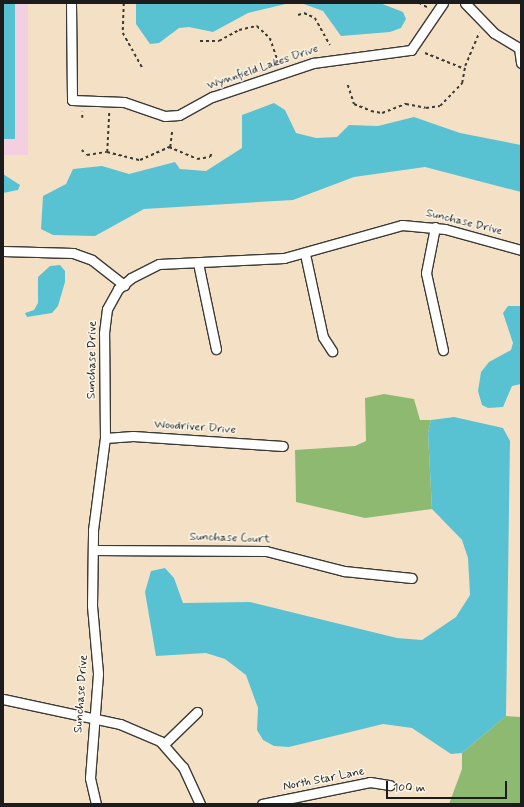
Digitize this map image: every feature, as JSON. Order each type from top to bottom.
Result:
[{"type":"street","name":"Wynnfield Lakes Drive","points":[[71,3],[72,100],[124,102],[165,116],[179,115],[212,97],[313,63],[411,50],[443,3]]},
{"type":"street","points":[[465,3],[494,33],[519,48],[521,63]]},
{"type":"street","name":"Sunchase Drive","points":[[96,804],[90,778],[93,717],[98,673],[92,606],[96,499],[105,438],[104,333],[107,309],[124,284],[159,264],[198,263],[305,254],[339,241],[402,224],[435,227],[521,250]]},
{"type":"street","points":[[435,227],[426,273],[443,350]]},
{"type":"street","points":[[3,251],[73,253],[92,260],[124,284]]},
{"type":"street","points":[[305,254],[323,337],[332,351]]},
{"type":"street","points":[[198,263],[216,349]]},
{"type":"street","name":"Woodriver Drive","points":[[105,438],[133,436],[282,446]]},
{"type":"street","name":"Sunchase Court","points":[[93,550],[266,551],[364,574],[412,578]]},
{"type":"street","points":[[3,700],[93,717],[139,730],[164,744],[183,767],[200,804]]},
{"type":"street","points":[[164,744],[197,712]]},
{"type":"street","name":"North Star Lane","points":[[262,804],[370,782],[390,785]]},
{"type":"path","points":[[124,3],[123,33],[144,69]]},
{"type":"path","points":[[419,3],[427,7]]},
{"type":"path","points":[[298,15],[304,12],[315,18],[330,45]]},
{"type":"path","points":[[200,41],[219,41],[239,30],[258,26],[270,38],[278,61]]},
{"type":"path","points":[[348,85],[354,104],[371,111],[382,113],[406,104],[434,107],[445,104],[460,88],[465,69],[479,33]]},
{"type":"path","points":[[425,53],[465,69]]},
{"type":"path","points":[[82,112],[82,118]]},
{"type":"path","points":[[107,152],[109,112]]},
{"type":"path","points":[[170,147],[172,130]]},
{"type":"path","points":[[82,150],[87,155],[107,152],[140,160],[170,147],[197,160],[210,157],[212,151]]},
{"type":"shaded area","points":[[3,3],[28,3],[28,155],[3,155]]},
{"type":"green space","points":[[384,394],[414,399],[420,420],[431,420],[428,433],[432,509],[365,518],[296,502],[295,450],[355,446],[366,441],[365,398]]},
{"type":"green space","points":[[506,716],[521,717],[521,804],[449,804],[462,769],[462,753]]},
{"type":"water","points":[[3,3],[15,3],[15,139],[3,139]]},
{"type":"water","points":[[136,3],[290,3],[248,13],[213,32],[189,27],[179,28],[159,43],[150,44],[136,24]]},
{"type":"water","points":[[301,3],[380,3],[403,12],[406,19],[401,28],[390,32],[341,36],[323,11]]},
{"type":"water","points":[[274,103],[285,110],[296,133],[316,138],[337,137],[349,125],[378,126],[414,117],[460,133],[521,145],[521,192],[425,167],[354,177],[293,200],[144,209],[95,236],[53,235],[41,229],[43,196],[66,184],[73,169],[102,166],[129,174],[175,162],[180,169],[206,171],[242,148],[242,115]]},
{"type":"water","points":[[3,174],[20,185],[18,190],[3,193]]},
{"type":"water","points":[[60,265],[65,271],[65,282],[58,306],[52,313],[27,317],[25,313],[34,310],[38,303],[38,277],[50,266]]},
{"type":"water","points":[[508,306],[521,306],[521,384],[512,386],[503,407],[488,408],[482,405],[478,391],[481,372],[489,362],[511,350],[513,343],[503,313]]},
{"type":"water","points":[[454,417],[503,428],[510,441],[506,716],[462,753],[451,754],[412,728],[383,724],[289,747],[274,746],[263,740],[257,730],[258,708],[246,675],[225,659],[206,653],[156,656],[145,592],[151,571],[165,568],[174,578],[183,603],[250,602],[397,638],[422,640],[456,617],[470,595],[468,558],[462,540],[432,509],[428,433],[431,420]]}]
